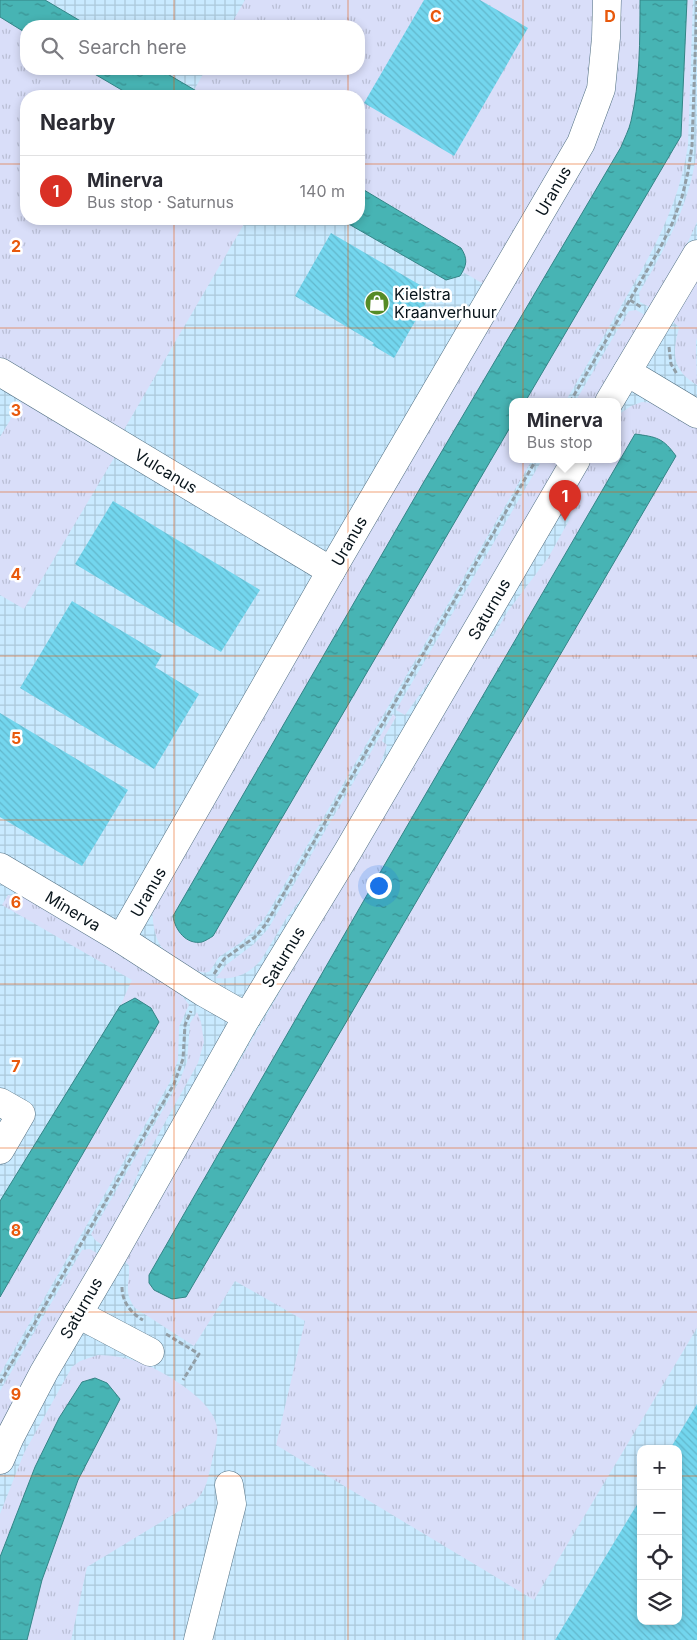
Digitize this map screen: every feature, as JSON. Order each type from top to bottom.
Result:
[{"type":"street","name":"Uranus","points":[[121,939],[331,571],[581,143],[601,89],[606,38],[607,0]]},
{"type":"street","points":[[611,398],[696,249]]},
{"type":"street","name":"Vulcanus","points":[[0,372],[331,571]]},
{"type":"street","points":[[627,372],[697,414]]},
{"type":"street","name":"Saturnus","points":[[0,1460],[26,1406],[247,1018],[353,842],[574,463]]},
{"type":"street","name":"Minerva","points":[[2,872],[121,939]]},
{"type":"street","points":[[121,939],[247,1018]]},
{"type":"street","points":[[0,1102],[22,1114],[0,1150]]},
{"type":"street","points":[[78,1314],[157,1342]]},
{"type":"street","points":[[198,1640],[232,1504],[229,1485]]},
{"type":"path","points":[[572,398],[659,250],[672,224],[682,197],[692,146],[697,0]]},
{"type":"path","points":[[670,343],[671,364],[681,379]]},
{"type":"path","points":[[212,976],[224,959],[255,937],[266,924],[534,463]]},
{"type":"path","points":[[0,1383],[174,1084],[183,1059],[185,1025],[194,1008]]},
{"type":"path","points":[[123,1281],[122,1292],[126,1302],[136,1315],[148,1323]]},
{"type":"path","points":[[157,1342],[199,1354],[183,1380]]},
{"type":"shaded area","points":[[0,0],[697,0],[697,1640],[0,1640]]},
{"type":"green space","points":[[245,0],[593,0],[598,20],[597,57],[570,143],[487,286],[463,272],[465,267],[461,248],[365,191],[365,90],[194,90],[203,75],[365,75],[365,20],[233,20]]},
{"type":"green space","points":[[617,0],[640,0],[638,76],[630,124],[621,147],[422,485],[173,916],[175,926],[201,942],[213,936],[509,429],[509,463],[530,463],[266,916],[254,931],[219,957],[210,971],[202,972],[188,967],[170,956],[159,943],[154,927],[152,906],[586,155]]},
{"type":"green space","points":[[687,0],[693,0],[688,145],[684,167],[671,209],[643,267],[567,398],[527,398],[681,136]]},
{"type":"green space","points":[[0,17],[20,29],[20,75],[96,75],[122,90],[20,90],[20,225],[243,225],[122,433],[0,358]]},
{"type":"green space","points":[[697,123],[697,222],[678,264],[651,308],[640,302],[639,293],[673,230],[686,197],[695,162]]},
{"type":"green space","points":[[697,274],[697,385],[678,367],[675,346],[679,328],[671,319]]},
{"type":"green space","points":[[636,310],[647,316],[599,398],[577,398],[627,314],[629,311]]},
{"type":"green space","points":[[24,397],[117,453],[24,609],[0,595],[0,437]]},
{"type":"green space","points":[[642,402],[653,403],[697,427],[697,1328],[534,1600],[276,1445],[305,1321],[235,1281],[194,1346],[135,1308],[128,1292],[129,1266],[123,1258],[231,1076],[486,636],[492,638],[508,611],[548,558],[571,517],[566,514],[586,463],[619,463],[367,895],[172,1299],[186,1297],[676,456],[663,442],[655,438],[635,435],[621,459],[621,413],[631,406]]},
{"type":"green space","points":[[540,463],[562,463],[456,644],[405,715],[396,710]]},
{"type":"green space","points":[[393,714],[396,717],[382,741],[387,745],[373,786],[322,871],[287,917],[261,960],[252,969],[241,975],[229,978],[216,978],[226,965],[254,944],[268,929]]},
{"type":"green space","points":[[8,895],[28,897],[88,933],[164,982],[181,995],[189,1005],[179,1027],[178,1060],[170,1082],[0,1374],[0,1297],[19,1265],[135,998],[120,1006],[132,980],[2,905]]},
{"type":"green space","points":[[197,1012],[201,1022],[204,1042],[198,1063],[143,1162],[105,1247],[95,1240],[91,1234],[179,1082],[187,1062],[190,1023]]},
{"type":"green space","points":[[90,1249],[100,1255],[0,1431],[0,1391],[82,1250]]},
{"type":"green space","points":[[98,1355],[123,1358],[147,1365],[178,1382],[199,1399],[214,1417],[217,1427],[216,1444],[208,1478],[202,1493],[194,1502],[87,1567],[71,1640],[27,1640],[42,1580],[78,1480],[120,1399],[17,1512],[0,1557],[0,1514],[24,1453],[72,1367],[80,1361]]},
{"type":"water","points":[[0,0],[45,0],[79,20],[20,20],[20,29],[0,17]]},
{"type":"water","points":[[640,0],[687,0],[681,136],[527,398],[509,398],[509,429],[213,936],[202,942],[186,939],[176,926],[173,916],[422,485],[621,147],[630,124],[634,106],[640,46]]},
{"type":"water","points":[[96,75],[169,75],[195,90],[122,90]]},
{"type":"water","points":[[365,191],[461,248],[466,262],[464,269],[460,276],[446,280],[350,225],[365,225]]},
{"type":"water","points":[[635,434],[659,439],[676,456],[186,1297],[172,1299],[154,1290],[149,1283],[149,1275],[367,895],[618,463],[621,463],[621,458]]},
{"type":"water","points":[[135,998],[151,1008],[159,1022],[0,1297],[0,1201],[120,1006]]},
{"type":"water","points":[[95,1378],[107,1383],[120,1399],[78,1480],[42,1580],[27,1640],[0,1640],[0,1557],[35,1467],[59,1418],[82,1382]]},
{"type":"building","points":[[424,0],[480,0],[528,28],[454,156],[365,104]]},
{"type":"building","points":[[331,233],[432,292],[394,358],[372,345],[374,343],[295,296]]},
{"type":"building","points":[[113,501],[260,590],[221,652],[75,564]]},
{"type":"building","points":[[72,601],[162,655],[155,667],[199,694],[154,769],[20,688]]},
{"type":"building","points":[[0,713],[128,790],[82,866],[0,817]]},
{"type":"building","points":[[697,1404],[697,1640],[555,1640],[637,1505],[637,1625],[682,1625],[682,1445],[672,1445]]},
{"type":"place","name":"Kielstra Kraanverhuur","points":[[377,303]]},
{"type":"place","name":"Minerva","points":[[565,521]]}]
